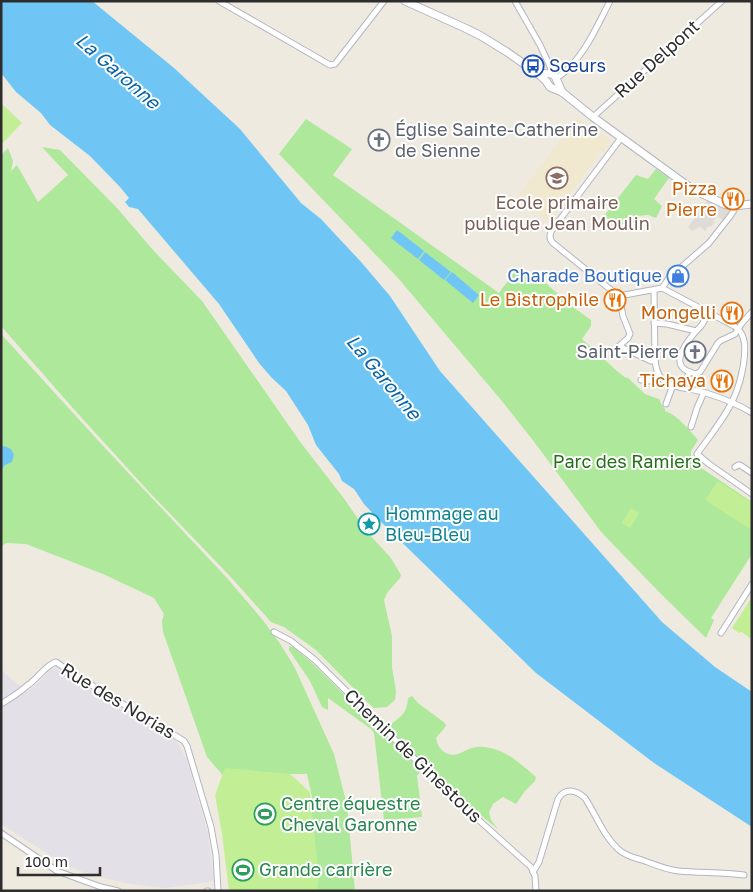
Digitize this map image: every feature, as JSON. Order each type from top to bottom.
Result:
[{"type":"main road","points":[[404,1],[481,36],[537,73],[551,79],[562,92],[593,117],[692,189],[715,200],[734,206],[752,204]]},
{"type":"street","points":[[219,1],[330,65],[335,64],[384,1]]},
{"type":"street","points":[[515,1],[540,45],[548,64],[551,79],[576,60],[588,44],[610,1]]},
{"type":"street","name":"Rue Delpont","points":[[593,117],[722,1]]},
{"type":"street","points":[[621,138],[552,230],[550,240],[619,296],[623,316],[630,334],[619,346],[655,361]]},
{"type":"street","points":[[619,296],[662,288],[669,278],[709,243],[731,215],[734,206]]},
{"type":"street","points":[[662,288],[709,312],[738,329],[742,334],[745,344],[743,367],[735,395],[697,454],[752,494]]},
{"type":"street","points":[[654,290],[655,361],[656,371],[660,377],[673,385],[704,392],[732,402],[752,413]]},
{"type":"street","points":[[709,312],[681,354],[680,364],[682,367],[696,374],[700,372],[720,341],[735,334],[752,312]]},
{"type":"street","points":[[654,323],[696,330]]},
{"type":"street","points":[[681,387],[690,372]]},
{"type":"street","points":[[641,380],[649,381],[651,378],[660,377]]},
{"type":"street","points":[[666,404],[673,385]]},
{"type":"street","points":[[692,426],[704,392]]},
{"type":"street","points":[[735,467],[740,465],[752,473]]},
{"type":"street","points":[[721,633],[752,584]]},
{"type":"street","name":"Chemin de Ginestous","points":[[274,632],[291,641],[315,660],[453,797],[531,867],[533,872]]},
{"type":"street","name":"Rue des Norias","points":[[1,704],[14,697],[51,663],[56,662],[184,741],[211,827],[216,855],[218,891]]},
{"type":"street","points":[[536,891],[533,872],[540,862],[558,799],[570,790],[581,794],[585,798],[602,829],[621,852],[677,871],[744,874]]},
{"type":"street","points":[[1,833],[58,871],[96,886],[118,891]]},
{"type":"shaded area","name":"Ecole primaire publique Jean Moulin","points":[[577,117],[611,139],[604,153],[599,150],[596,154],[598,156],[549,222],[515,200]]},
{"type":"shaded area","points":[[708,200],[727,208],[730,214],[724,221],[717,216],[711,227],[709,226],[705,231],[699,227],[692,231],[688,227]]},
{"type":"shaded area","points":[[56,668],[177,742],[187,760],[208,834],[214,878],[211,882],[165,888],[130,884],[88,874],[65,865],[1,824],[1,670],[27,692],[51,669]]},
{"type":"green space","points":[[1,103],[22,123],[1,145]]},
{"type":"green space","name":"Parc des Ramiers","points":[[306,119],[352,149],[333,175],[499,293],[516,270],[534,283],[541,279],[591,320],[591,326],[582,339],[645,394],[659,399],[665,411],[675,416],[698,440],[691,451],[691,461],[752,502],[752,554],[711,618],[714,620],[706,638],[602,533],[501,400],[398,278],[279,154]]},
{"type":"green space","points":[[42,147],[60,150],[117,208],[153,250],[202,301],[301,443],[367,532],[391,558],[401,575],[384,600],[392,636],[392,667],[396,691],[395,700],[387,707],[374,708],[316,650],[284,627],[271,622],[229,575],[150,493],[1,326],[1,155],[8,148],[13,161],[11,171],[17,165],[38,202],[68,175]]},
{"type":"green space","points":[[656,169],[669,178],[654,199],[662,206],[656,218],[648,215],[637,216],[632,228],[624,223],[618,227],[604,216],[636,175],[648,179]]},
{"type":"green space","points":[[1,334],[227,578],[279,642],[294,666],[334,754],[347,805],[355,891],[316,891],[309,840],[312,797],[307,774],[227,780],[207,757],[163,632],[162,621],[164,614],[154,598],[103,574],[26,544],[7,543],[1,546]]},
{"type":"green space","points":[[718,481],[752,503],[752,530],[705,500]]},
{"type":"green space","points":[[631,508],[639,513],[630,528],[622,523]]},
{"type":"green space","points":[[752,597],[752,637],[750,638],[732,628]]},
{"type":"green space","points":[[289,646],[293,647],[312,663],[420,769],[420,773],[417,776],[422,817],[384,820],[374,733],[328,698],[328,710],[322,707],[310,681],[289,650]]},
{"type":"green space","points":[[412,696],[418,703],[445,723],[446,726],[436,738],[438,746],[444,752],[453,755],[477,747],[492,749],[513,758],[536,777],[535,781],[516,804],[503,797],[493,804],[489,812],[491,820],[498,829],[468,805],[388,727],[402,715],[408,698]]},
{"type":"green space","name":"Centre équestre Cheval Garonne","points":[[225,768],[290,774],[310,792],[319,878],[317,891],[229,891],[215,795]]},
{"type":"water","name":"La Garonne","points":[[1,1],[92,1],[174,68],[240,129],[301,203],[321,219],[362,263],[390,296],[440,371],[662,622],[715,667],[752,692],[752,827],[654,763],[536,673],[380,521],[364,504],[354,489],[342,481],[339,474],[316,445],[308,425],[286,391],[259,363],[219,304],[138,209],[129,207],[125,202],[129,198],[120,187],[90,156],[50,125],[41,113],[16,92],[1,73]]},
{"type":"water","points":[[397,230],[424,251],[418,259],[391,238]]},
{"type":"water","points":[[425,252],[451,272],[444,280],[419,260]]},
{"type":"water","points":[[452,272],[479,295],[473,303],[445,280]]},
{"type":"water","points":[[4,446],[11,449],[14,455],[12,462],[5,465],[1,470],[1,447]]},
{"type":"place","name":"Sœurs","points":[[533,66]]},
{"type":"place","name":"Église Sainte-Catherine de Sienne","points":[[379,140]]},
{"type":"place","name":"Ecole primaire publique Jean Moulin","points":[[557,178]]},
{"type":"place","name":"Pizza Pierre","points":[[733,199]]},
{"type":"place","name":"Charade Boutique","points":[[678,276]]},
{"type":"place","name":"Le Bistrophile","points":[[615,300]]},
{"type":"place","name":"Mongelli","points":[[732,313]]},
{"type":"place","name":"Saint-Pierre","points":[[695,352]]},
{"type":"place","name":"Tichaya","points":[[722,381]]},
{"type":"place","name":"Hommage au Bleu-Bleu","points":[[369,524]]},
{"type":"place","name":"Centre équestre Cheval Garonne","points":[[265,814]]},
{"type":"place","name":"Grande carrière","points":[[243,870]]}]
